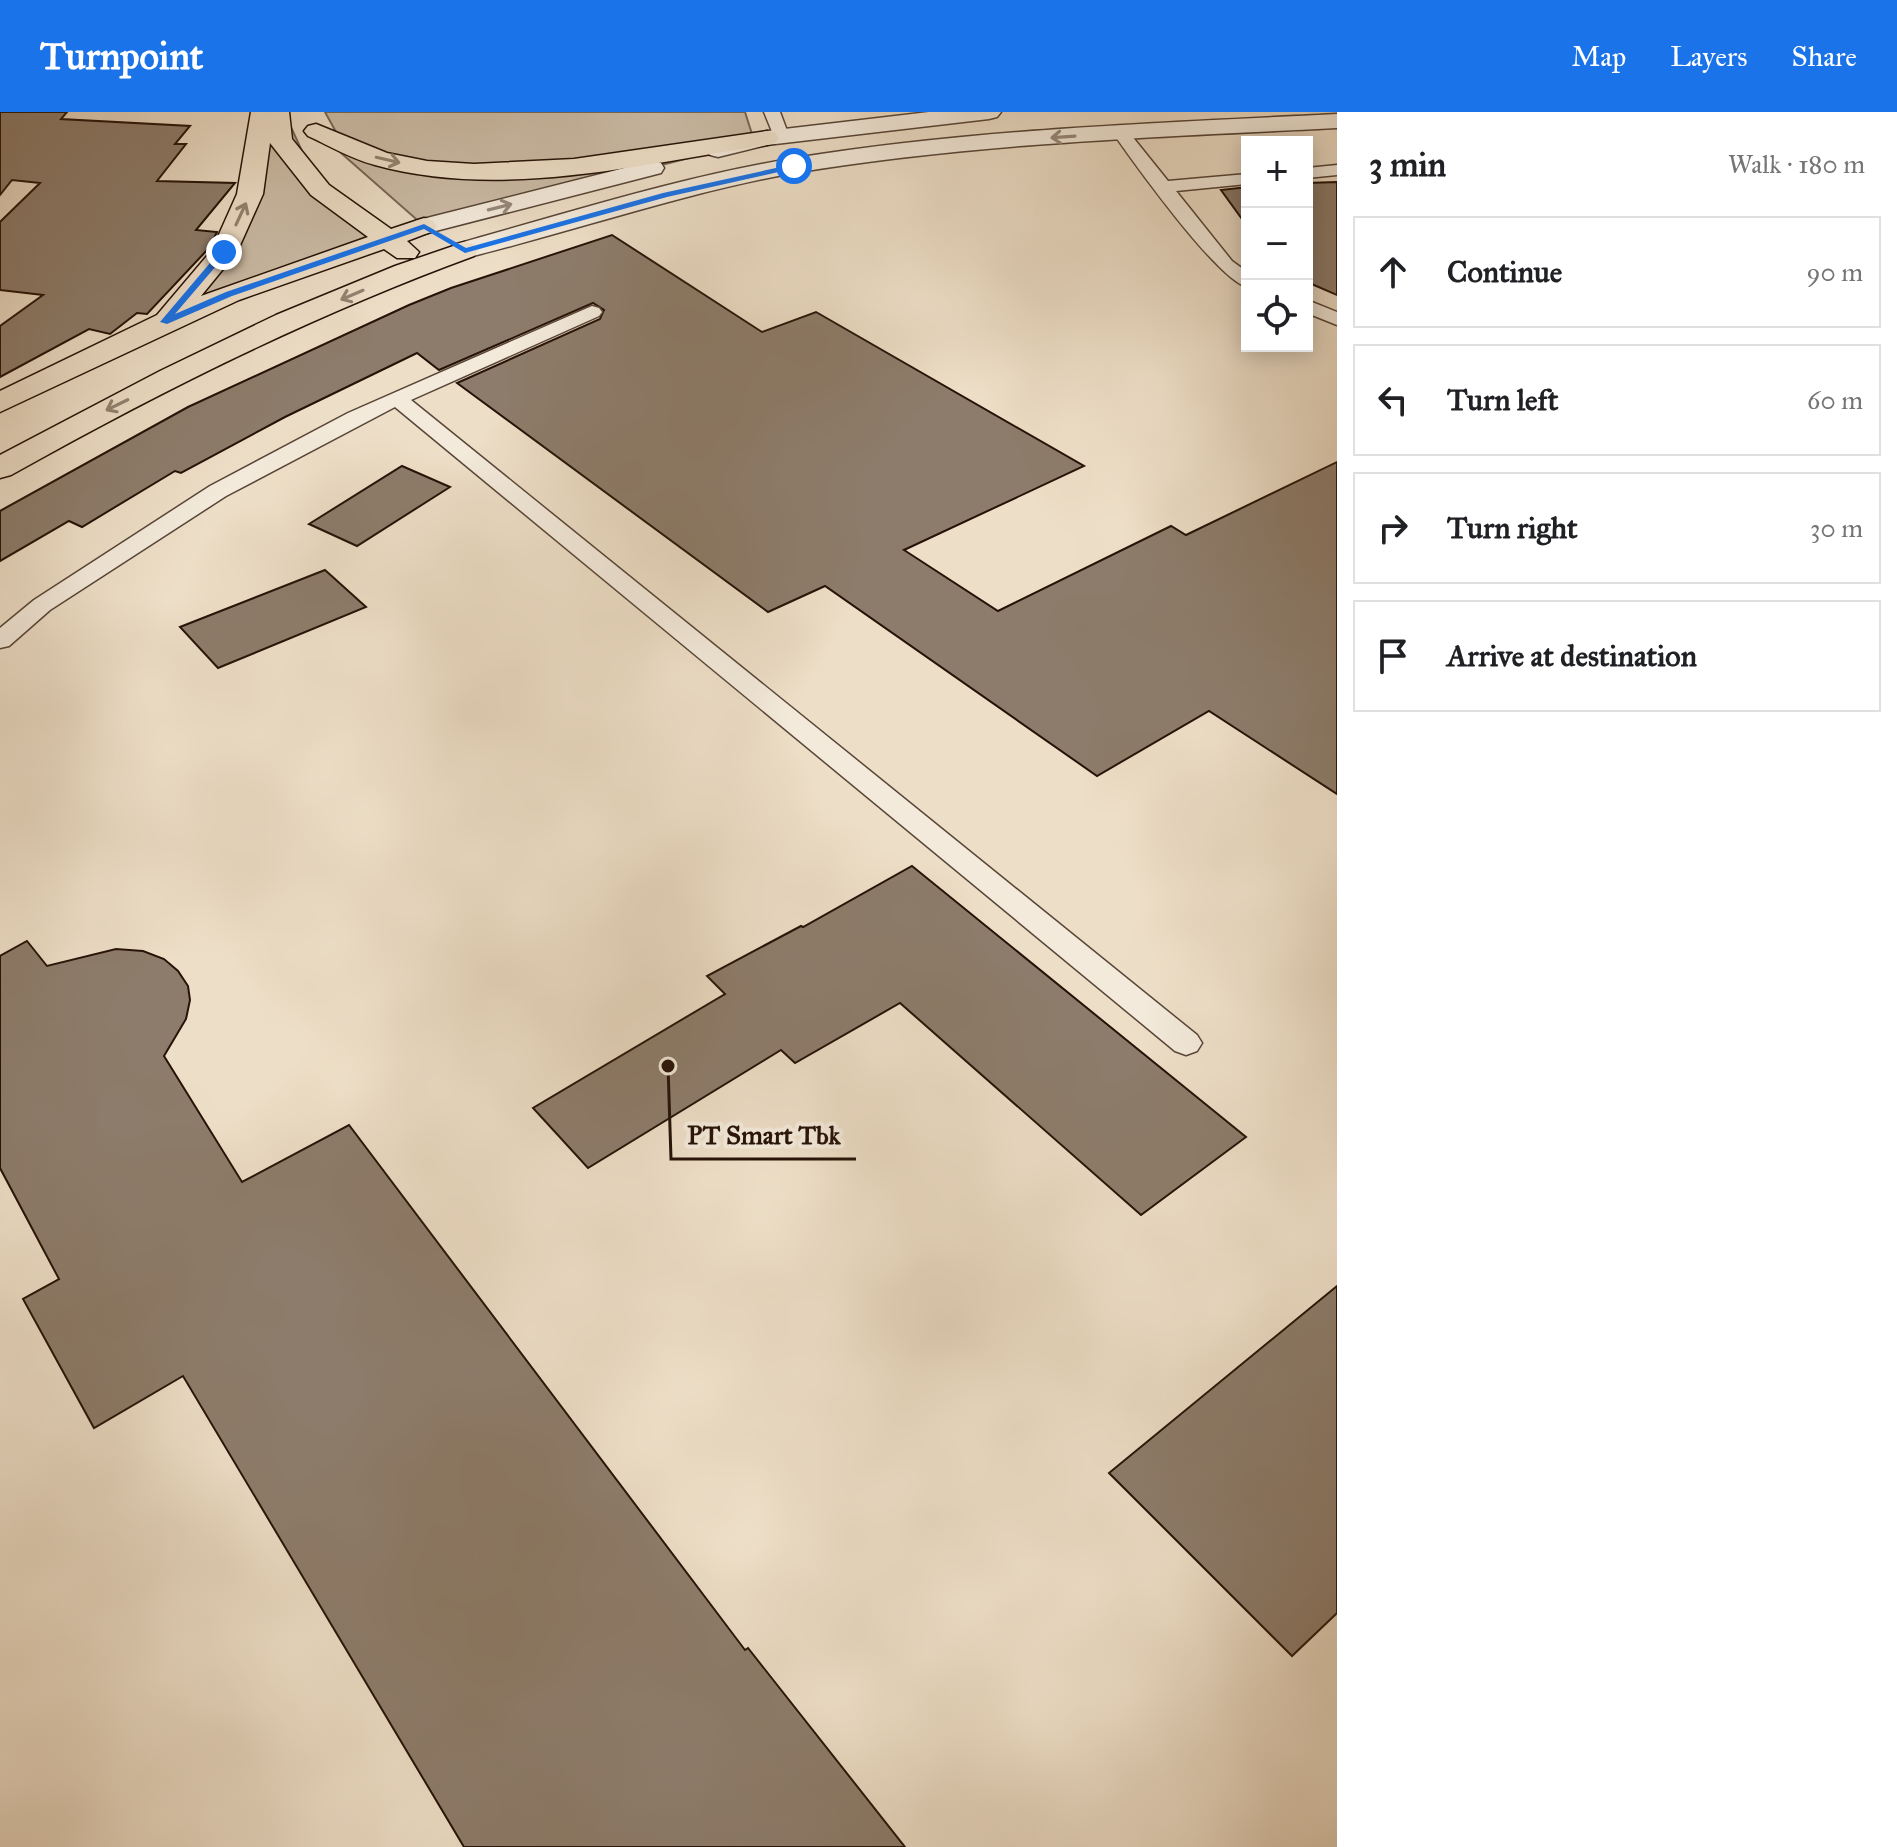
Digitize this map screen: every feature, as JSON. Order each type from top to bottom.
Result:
[{"type":"main road","points":[[164,322],[224,252],[250,194],[263,112]]},
{"type":"main road","points":[[277,112],[280,140],[320,190],[424,264]]},
{"type":"main road","points":[[314,121],[385,160],[461,171],[502,172],[586,163],[774,137]]},
{"type":"main road","points":[[314,121],[341,163],[362,182]]},
{"type":"main road","points":[[399,209],[465,250]]},
{"type":"main road","points":[[0,403],[164,322],[229,294],[424,226]]},
{"type":"main road","points":[[0,468],[94,416],[305,314],[465,250]]},
{"type":"street","points":[[424,226],[774,137],[989,112]]},
{"type":"street","points":[[465,250],[666,195],[794,166],[1000,141],[1337,121]]},
{"type":"lane","points":[[772,112],[774,137]]},
{"type":"lane","points":[[1121,133],[1226,265],[1246,280]]},
{"type":"lane","points":[[1313,172],[1337,170]]},
{"type":"lane","points":[[1163,187],[1241,180]]},
{"type":"lane","points":[[1313,309],[1337,319]]},
{"type":"lane","points":[[0,641],[42,605],[218,491],[355,417],[592,312]]},
{"type":"lane","points":[[398,399],[1186,1043]]},
{"type":"shaded area","points":[[270,112],[284,112],[320,190],[386,239],[164,322],[224,252]]},
{"type":"shaded area","points":[[325,112],[745,112],[752,134],[767,138],[424,226],[316,131],[341,141]]},
{"type":"building","points":[[0,112],[67,112],[61,119],[190,126],[175,144],[186,144],[157,181],[235,183],[196,230],[217,232],[209,248],[147,314],[137,313],[110,334],[89,329],[0,377],[0,326],[43,295],[0,290],[0,222],[40,183],[12,180],[0,195]]},
{"type":"building","points":[[1337,182],[1337,295],[1313,285],[1313,183]]},
{"type":"building","points":[[1241,188],[1241,218],[1221,190]]},
{"type":"building","points":[[612,235],[762,332],[816,312],[1084,466],[904,550],[998,611],[1171,526],[1186,535],[1337,462],[1337,794],[1209,711],[1097,776],[825,586],[768,612],[457,383],[600,319],[604,310],[593,303],[439,370],[417,353],[285,417],[181,473],[175,471],[82,527],[69,521],[0,561],[0,511],[188,407],[409,305]]},
{"type":"building","points":[[402,466],[450,487],[357,546],[309,524]]},
{"type":"building","points":[[325,570],[366,607],[218,668],[180,627]]},
{"type":"building","points":[[912,866],[1246,1137],[1141,1215],[900,1003],[795,1063],[781,1050],[588,1168],[533,1108],[725,994],[707,976]]},
{"type":"building","points":[[27,941],[47,966],[116,949],[143,951],[164,959],[178,971],[188,986],[190,1000],[186,1019],[164,1056],[242,1182],[349,1125],[745,1650],[748,1648],[905,1847],[464,1847],[183,1376],[94,1428],[23,1299],[59,1279],[0,1168],[0,956]]},
{"type":"building","points":[[1337,1286],[1337,1613],[1292,1656],[1109,1473]]},
{"type":"place","name":"PT Smart Tbk","points":[[668,1066]]},
{"type":"route","points":[[224,252],[164,322],[229,294],[424,226],[465,250],[666,195],[794,166]]}]
